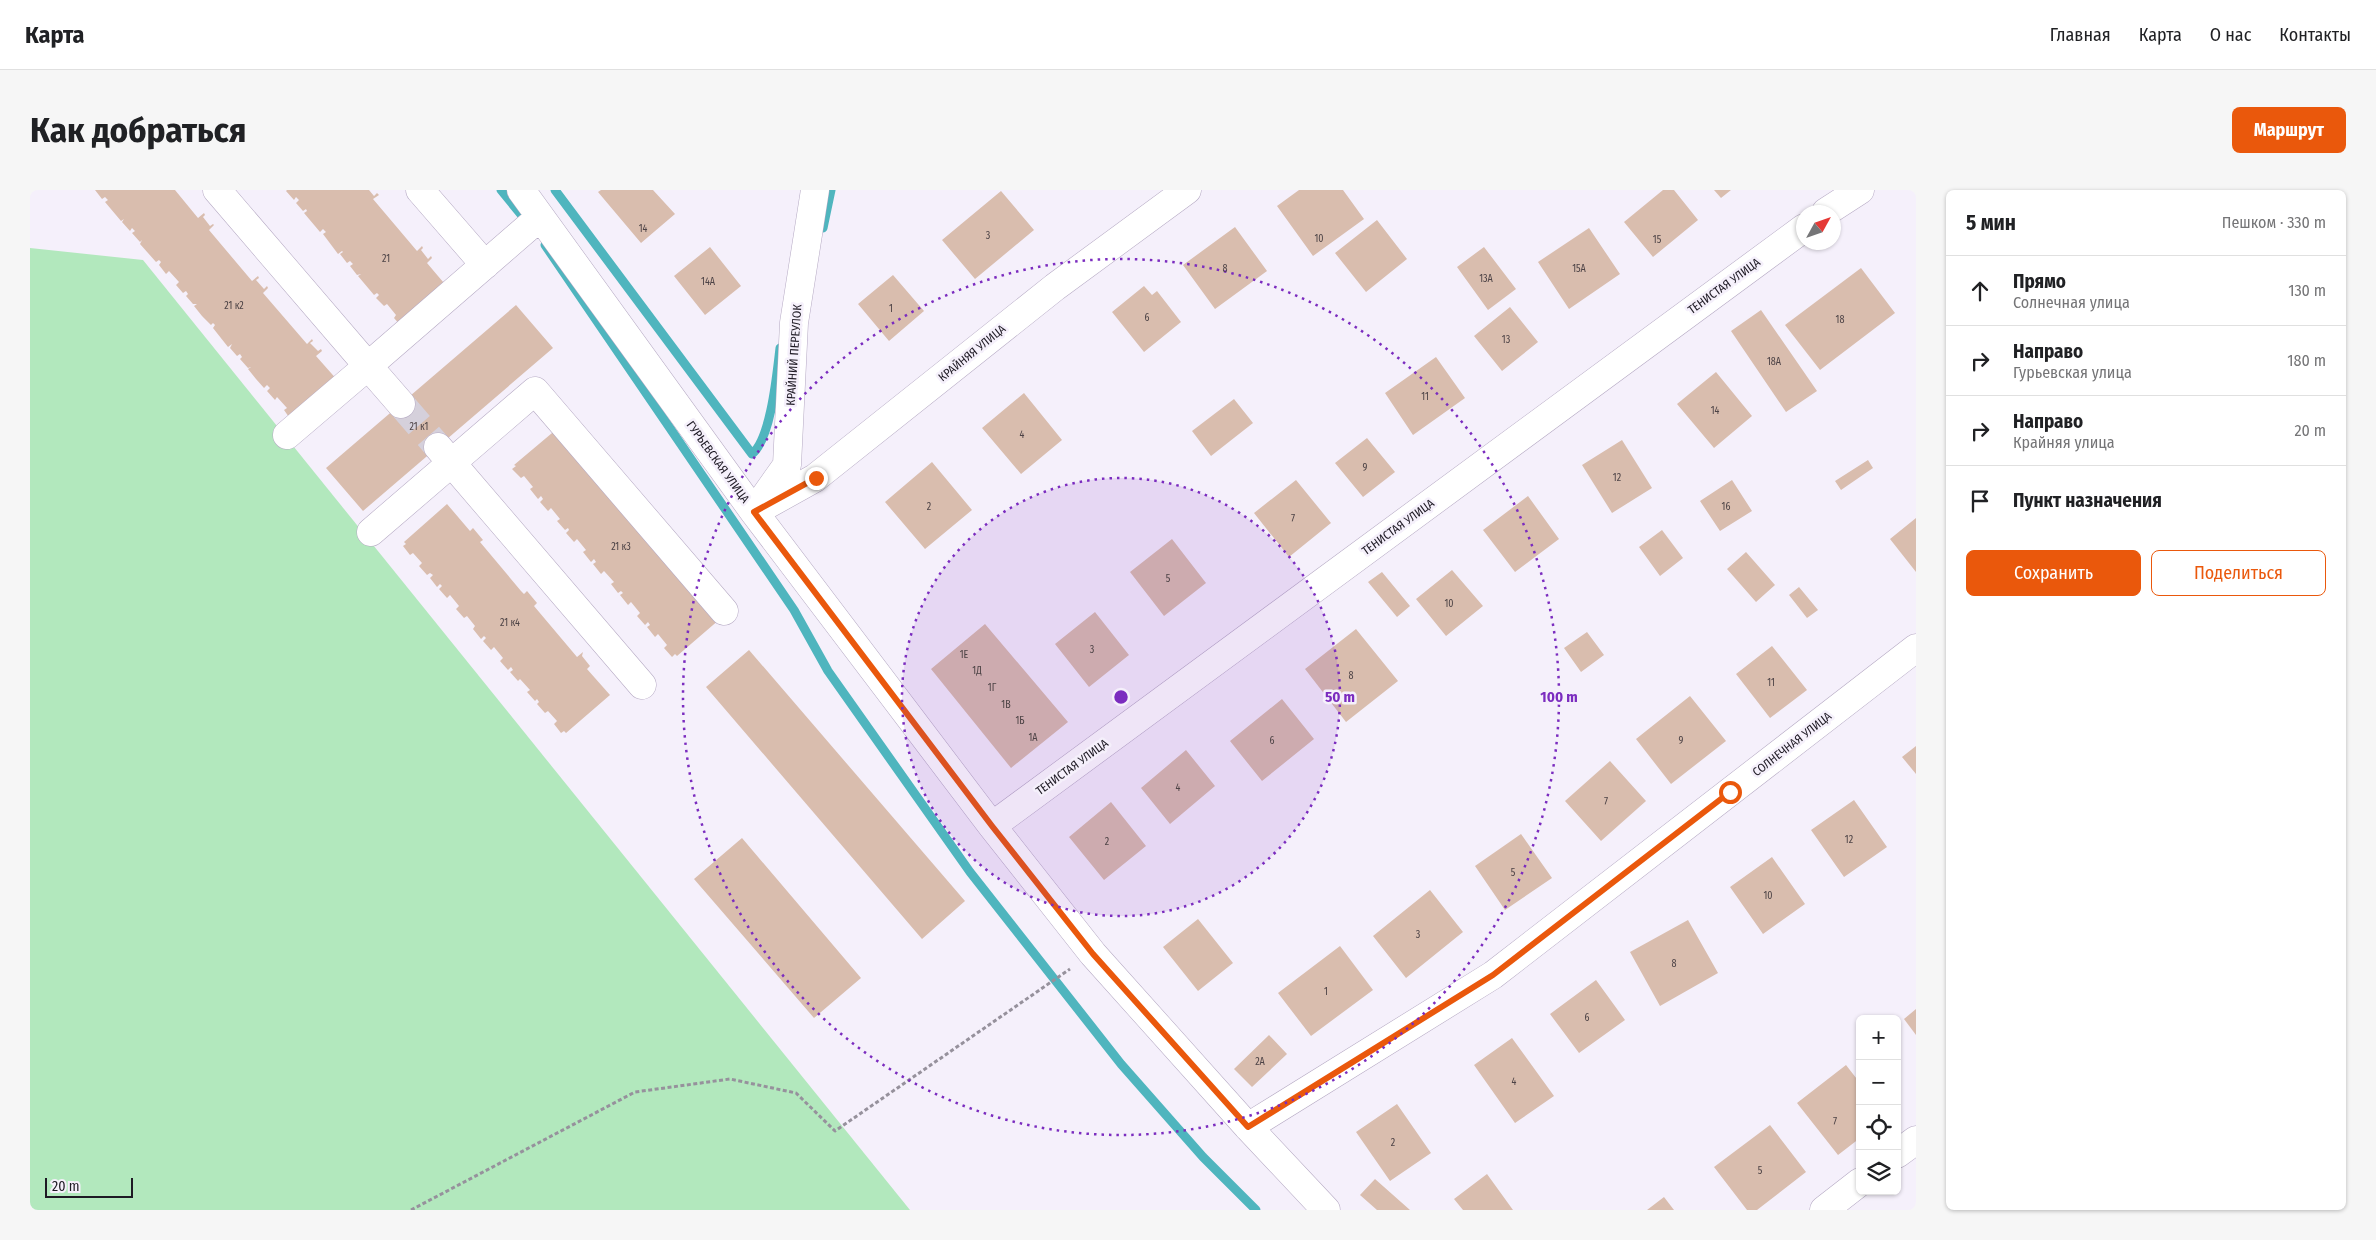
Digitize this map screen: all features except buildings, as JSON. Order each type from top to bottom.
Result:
[{"type":"street","points":[[217,190],[400,404]]},
{"type":"street","points":[[420,190],[485,266]]},
{"type":"street","name":"ГУРЬЕВСКАЯ УЛИЦА","points":[[521,190],[533,224],[992,826],[1093,954],[1248,1127],[1326,1210]]},
{"type":"street","name":"КРАЙНИЙ ПЕРЕУЛОК","points":[[754,512],[787,465],[794,323],[815,190]]},
{"type":"street","name":"КРАЙНЯЯ УЛИЦА","points":[[754,512],[816,478],[1055,287],[1187,190]]},
{"type":"street","points":[[1837,205],[1860,190]]},
{"type":"street","points":[[287,436],[533,224]]},
{"type":"street","name":"ТЕНИСТАЯ УЛИЦА","points":[[992,826],[1796,234]]},
{"type":"street","points":[[371,532],[444,455],[535,391],[724,611]]},
{"type":"street","points":[[444,455],[642,686]]},
{"type":"street","name":"СОЛНЕЧНАЯ УЛИЦА","points":[[1248,1127],[1493,975],[1916,648]]},
{"type":"street","points":[[1901,1151],[1916,1140]]},
{"type":"street","points":[[1824,1210],[1856,1185]]},
{"type":"path","points":[[411,1210],[635,1092],[730,1080],[796,1094],[835,1131],[1067,971]]},
{"type":"green space","points":[[30,248],[143,260],[910,1210],[30,1210]]},
{"type":"waterway","points":[[501,190],[528,223]]},
{"type":"waterway","points":[[555,190],[752,454],[759,446],[764,435],[772,405],[780,348]]},
{"type":"waterway","points":[[823,228],[831,190]]},
{"type":"waterway","points":[[545,245],[794,610],[828,671],[970,872],[1121,1064],[1203,1157],[1256,1210]]},
{"type":"tunnel","points":[[401,404],[438,447]]},
{"type":"route","points":[[816,478],[754,512],[992,826],[1093,954],[1248,1127],[1493,975],[1730,792]]}]
